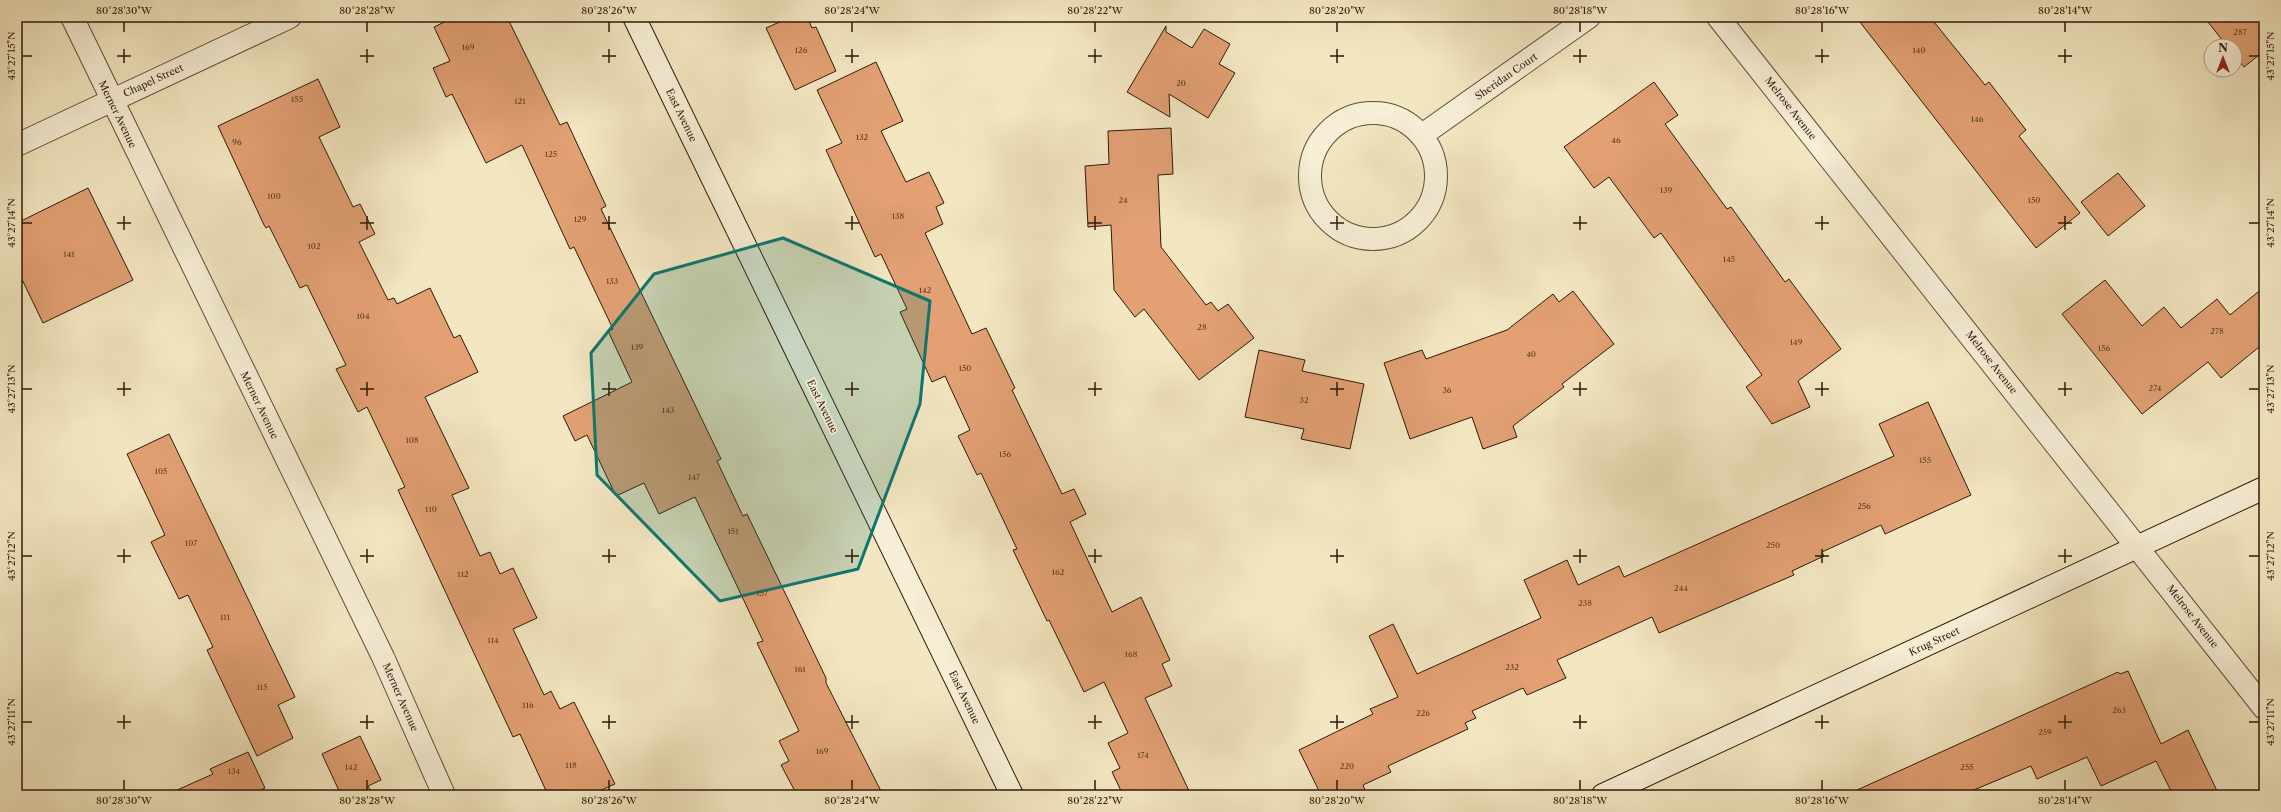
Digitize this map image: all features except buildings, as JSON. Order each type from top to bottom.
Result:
[{"type":"street","name":"Merner Avenue","points":[[72,17],[383,657],[444,795]]},
{"type":"street","name":"Chapel Street","points":[[17,145],[290,17]]},
{"type":"street","name":"East Avenue","points":[[634,17],[1012,795]]},
{"type":"street","name":"Sheridan Court","points":[[1422,135],[1589,17]]},
{"type":"street","name":"Melrose Avenue","points":[[1718,17],[2138,546],[2264,708]]},
{"type":"street","points":[[1377,112],[1401,118],[1422,135],[1436,163],[1435,193],[1421,218],[1394,236],[1377,239],[1355,236],[1332,224],[1318,208],[1312,193],[1310,171],[1313,154],[1325,134],[1346,118],[1377,112]]},
{"type":"street","name":"Krug Street","points":[[1603,795],[2264,488]]},
{"type":"highlighted area","points":[[783,238],[930,301],[920,404],[858,569],[720,601],[597,475],[591,353],[654,274]]}]
